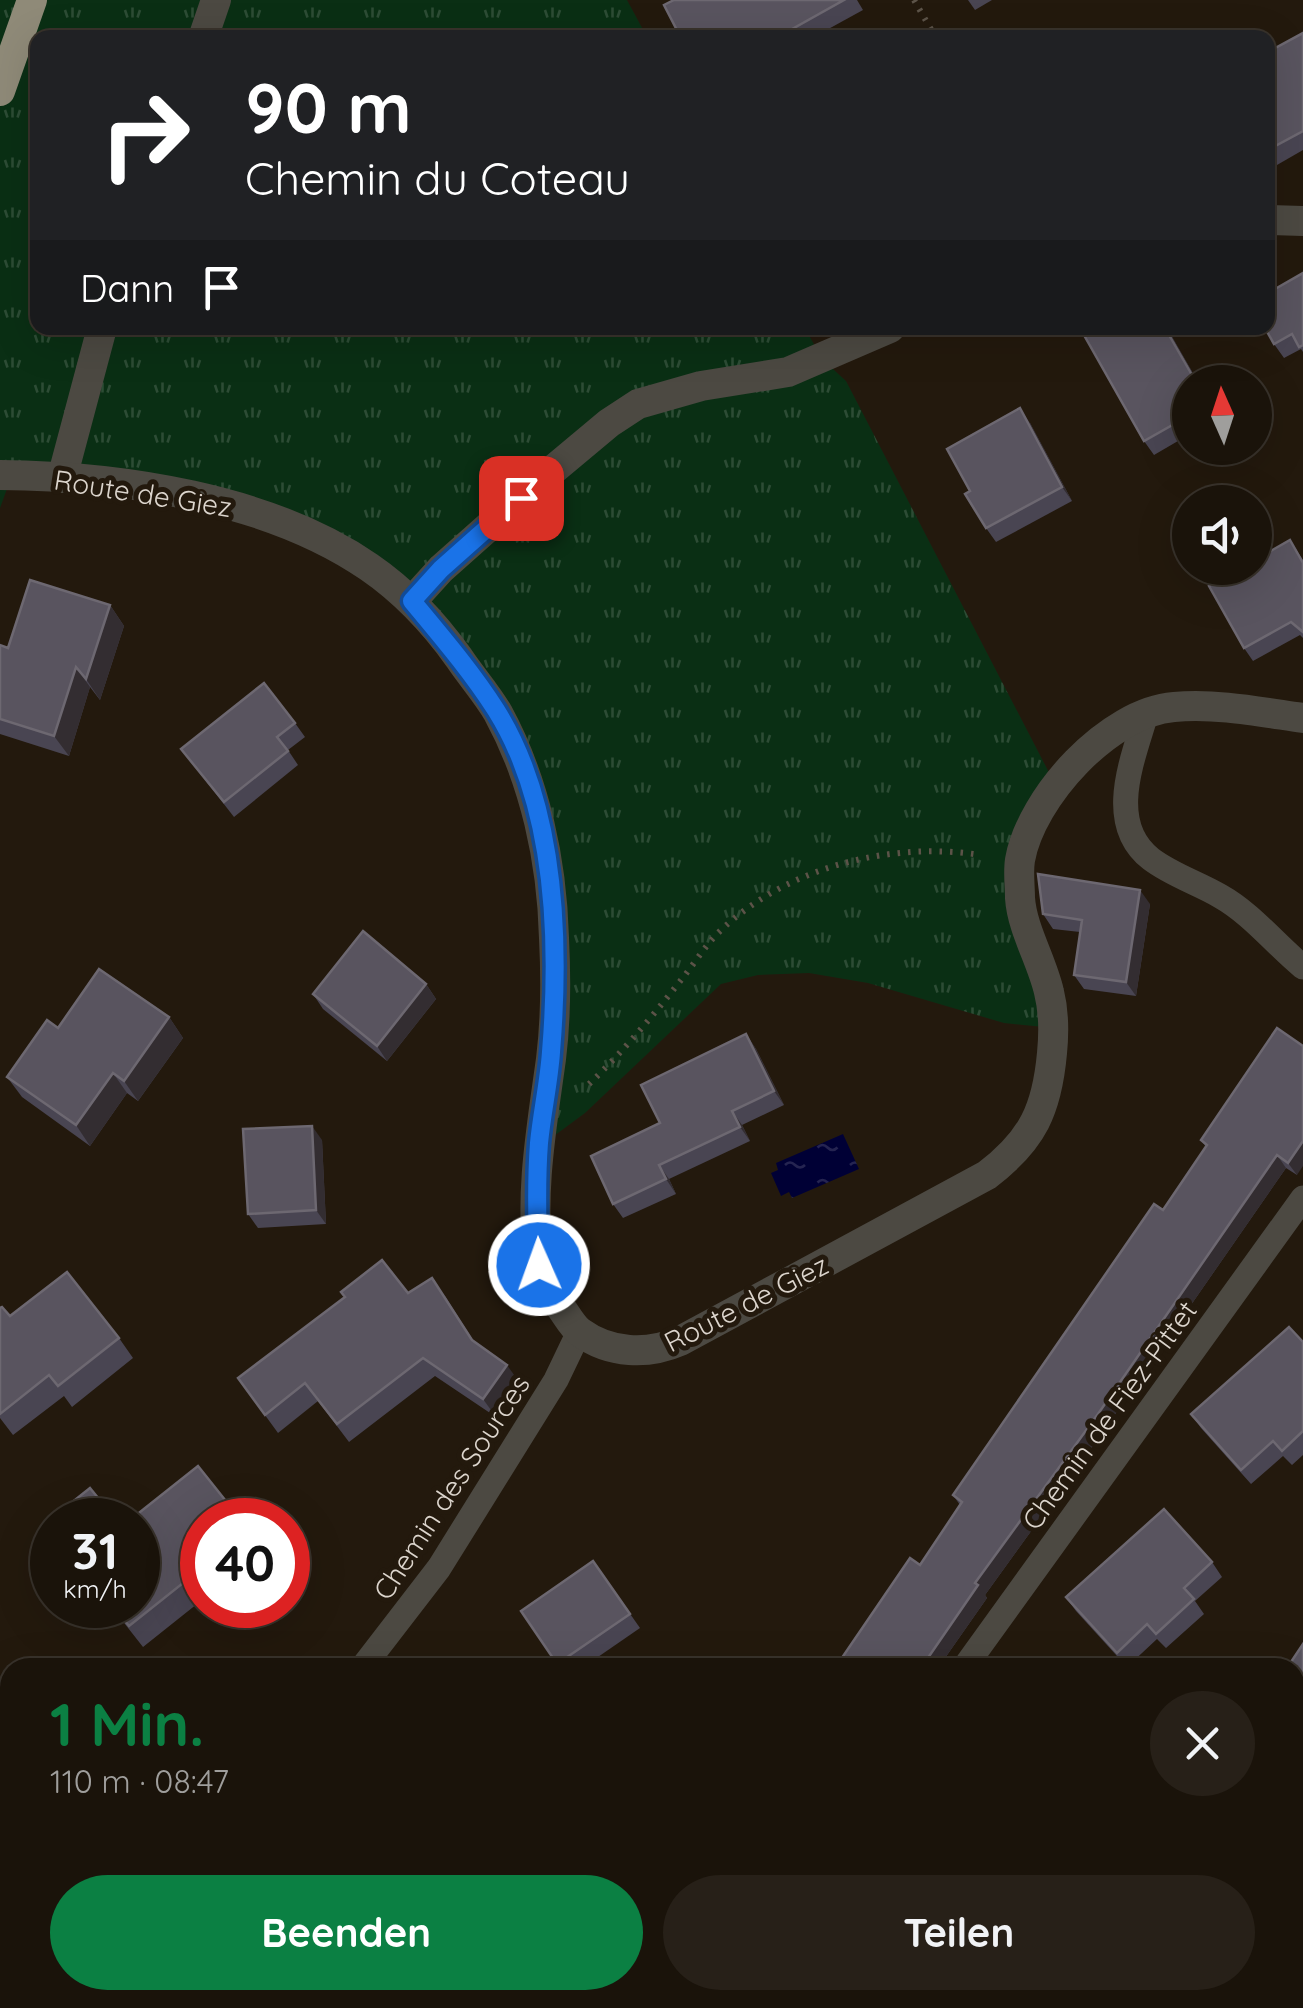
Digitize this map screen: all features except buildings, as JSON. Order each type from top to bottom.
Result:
[{"type":"highway","points":[[0,90],[32,0]]},
{"type":"street","points":[[206,30],[216,0]]},
{"type":"street","points":[[1275,220],[1303,221]]},
{"type":"street","points":[[62,478],[100,335]]},
{"type":"street","points":[[412,601],[441,569],[548,474],[638,404],[683,390],[788,372],[874,335]]},
{"type":"street","name":"Route de Giez","points":[[6,475],[62,478],[214,501],[265,516],[368,566],[412,601],[452,648],[497,712],[521,763],[541,826],[551,880],[555,994],[539,1147],[539,1265],[550,1293],[578,1332],[611,1347],[634,1352],[658,1351],[987,1175],[1017,1150],[1043,1108],[1054,1028],[1050,994],[1020,904],[1020,861],[1038,816],[1080,756],[1114,731],[1172,706],[1303,718]]},
{"type":"lane","points":[[1146,714],[1124,793],[1135,842],[1151,859],[1222,897],[1303,967]]},
{"type":"lane","name":"Chemin de Fiez-Pittet","points":[[971,1658],[1303,1198]]},
{"type":"lane","name":"Chemin des Sources","points":[[370,1658],[439,1568],[556,1380],[578,1332]]},
{"type":"path","points":[[914,0],[931,30]]},
{"type":"path","points":[[580,1088],[609,1062],[718,933],[772,892],[831,868],[888,852],[946,850],[1020,861]]},
{"type":"green space","points":[[0,0],[627,0],[643,30],[30,30],[30,335],[809,335],[822,359],[846,381],[1056,786],[1020,861],[1054,1028],[1004,1023],[868,983],[809,973],[758,975],[721,984],[585,1113],[539,1147],[555,994],[521,763],[412,601],[265,516],[12,475],[0,508]]},
{"type":"water","points":[[843,1134],[859,1169],[792,1198],[789,1192],[781,1196],[771,1173],[778,1170],[776,1163]]},
{"type":"route","points":[[521,498],[441,569],[412,601],[452,648],[497,712],[521,763],[548,862],[555,994],[539,1147],[539,1265]]}]
